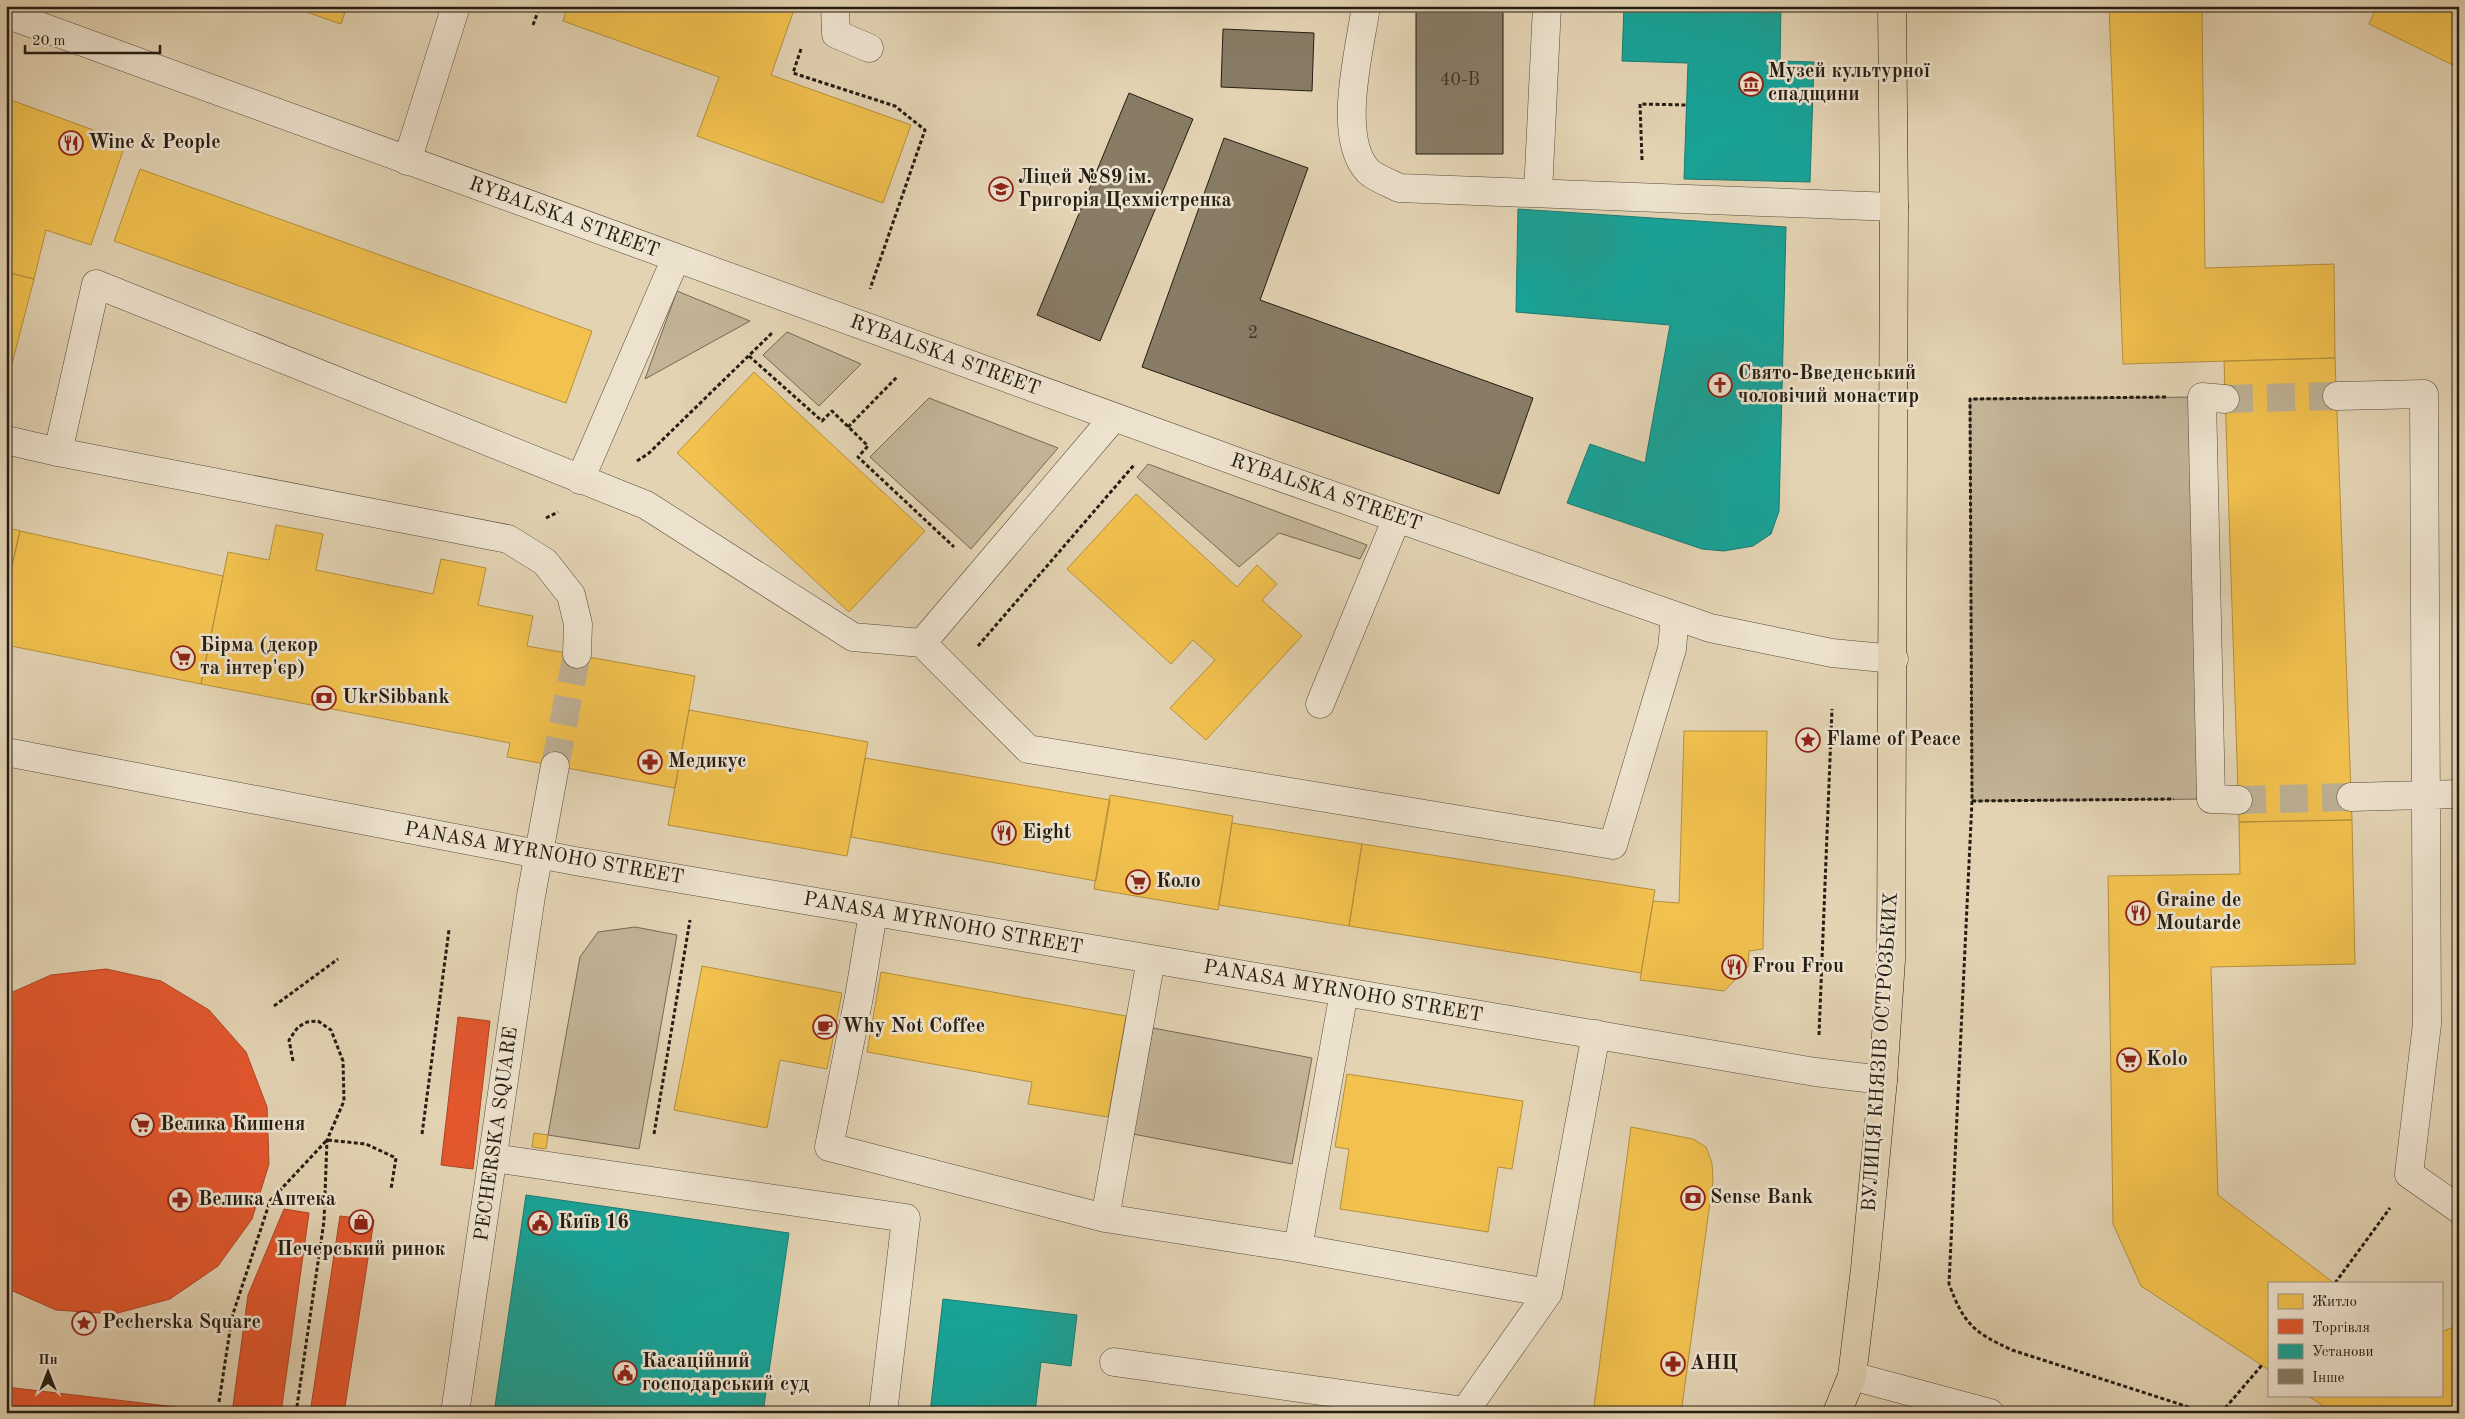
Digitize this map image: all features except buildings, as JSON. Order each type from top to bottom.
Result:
[{"type":"main road","name":"ВУЛИЦЯ КНЯЗІВ ОСТРОЗЬКИХ","points":[[1837,1413],[1852,1376],[1873,1193],[1891,960],[1894,659],[1892,6]]},
{"type":"main road","name":"ВУЛИЦЯ КНЯЗІВ ОСТРОЗЬКИХ","points":[[1852,1376],[1860,1413]]},
{"type":"street","points":[[407,160],[456,6]]},
{"type":"street","points":[[835,6],[836,34],[870,48]]},
{"type":"street","points":[[1366,6],[1350,114],[1354,144],[1368,171],[1399,188],[1894,207]]},
{"type":"street","points":[[1538,193],[1547,6]]},
{"type":"street","name":"RYBALSKA STREET","points":[[6,14],[1114,417],[1710,628],[1832,653],[1894,659]]},
{"type":"street","points":[[589,484],[676,258]]},
{"type":"street","points":[[58,452],[96,284],[589,484],[646,505],[853,636],[922,643],[1028,749],[1612,845],[1672,649],[1675,616]]},
{"type":"street","points":[[2337,396],[2424,394],[2427,1024],[2409,1174],[2459,1209]]},
{"type":"street","points":[[2214,398],[2212,799],[2238,800]]},
{"type":"street","points":[[922,643],[1114,417]]},
{"type":"street","points":[[6,440],[58,452],[508,539],[545,562],[571,595],[578,624],[577,654]]},
{"type":"street","points":[[1320,704],[1397,518]]},
{"type":"street","name":"PANASA MYRNOHO STREET","points":[[6,752],[538,855],[1815,1072],[1883,1080]]},
{"type":"street","name":"PECHERSKA SQUARE","points":[[455,1413],[538,855],[555,766]]},
{"type":"street","points":[[2351,797],[2459,794]]},
{"type":"street","points":[[873,912],[859,997],[829,1147],[1105,1218],[1298,1248],[1548,1293]]},
{"type":"street","points":[[1105,1218],[1151,959]]},
{"type":"street","points":[[1298,1248],[1344,992]]},
{"type":"street","points":[[1114,1362],[1465,1411],[1548,1293],[1596,1034]]},
{"type":"street","points":[[493,1158],[906,1218],[882,1413]]},
{"type":"street","points":[[1852,1376],[1990,1413]]},
{"type":"path","points":[[533,25],[540,6]]},
{"type":"path","points":[[802,48],[793,72],[895,106],[925,130],[868,294]]},
{"type":"path","points":[[1642,197],[1640,104],[1686,105]]},
{"type":"path","points":[[508,539],[571,505],[589,484],[650,453],[776,330]]},
{"type":"path","points":[[749,356],[822,422],[832,411],[868,446],[858,457],[981,573]]},
{"type":"path","points":[[848,427],[903,371]]},
{"type":"path","points":[[2207,1413],[2012,1350],[1975,1331],[1959,1311],[1949,1284],[1972,801],[1970,399],[2214,398]]},
{"type":"path","points":[[954,674],[1139,459]]},
{"type":"path","points":[[1815,1072],[1823,965],[1832,709]]},
{"type":"path","points":[[1972,801],[2212,799]]},
{"type":"path","points":[[654,1134],[691,914]]},
{"type":"path","points":[[422,1134],[449,930]]},
{"type":"path","points":[[274,1006],[338,959]]},
{"type":"path","points":[[219,1402],[232,1317],[270,1201],[327,1140],[344,1101],[343,1061],[332,1030],[318,1021],[307,1022],[298,1027],[289,1040],[293,1062]]},
{"type":"path","points":[[327,1140],[366,1144],[396,1158],[391,1189]]},
{"type":"path","points":[[296,1413],[324,1221],[327,1140]]},
{"type":"path","points":[[2336,1282],[2413,1177]]},
{"type":"path","points":[[2221,1413],[2262,1365]]},
{"type":"shaded area","points":[[677,291],[750,321],[645,379]]},
{"type":"shaded area","points":[[787,332],[861,364],[819,406],[763,355]]},
{"type":"shaded area","points":[[2202,397],[2211,799],[1972,801],[1970,399]]},
{"type":"shaded area","points":[[929,398],[1058,448],[971,549],[870,457]]},
{"type":"shaded area","points":[[1148,464],[1367,545],[1360,559],[1279,533],[1239,567],[1137,477]]},
{"type":"shaded area","points":[[635,927],[677,935],[639,1149],[548,1135],[580,957],[598,932]]},
{"type":"shaded area","points":[[1153,1028],[1312,1058],[1292,1164],[1133,1134]]},
{"type":"tunnel","points":[[2225,399],[2337,396]]},
{"type":"tunnel","points":[[555,766],[577,654]]},
{"type":"tunnel","points":[[2238,800],[2351,797]]},
{"type":"place","name":"Музей культурної спадщини","points":[[1751,84]]},
{"type":"place","name":"Wine & People","points":[[71,143]]},
{"type":"place","name":"Ліцей №89 ім. Григорія Цехмістренка","points":[[1001,189]]},
{"type":"place","name":"Свято-Введенський чоловічий монастир","points":[[1720,385]]},
{"type":"place","name":"Бірма (декор та інтер'єр)","points":[[183,658]]},
{"type":"place","name":"UkrSibbank","points":[[324,698]]},
{"type":"place","name":"Flame of Peace","points":[[1808,740]]},
{"type":"place","name":"Медикус","points":[[650,762]]},
{"type":"place","name":"Eight","points":[[1004,833]]},
{"type":"place","name":"Коло","points":[[1138,882]]},
{"type":"place","name":"Graine de Moutarde","points":[[2138,913]]},
{"type":"place","name":"Frou Frou","points":[[1734,967]]},
{"type":"place","name":"Why Not Coffee","points":[[825,1027]]},
{"type":"place","name":"Kolo","points":[[2129,1060]]},
{"type":"place","name":"Велика Кишеня","points":[[142,1125]]},
{"type":"place","name":"Sense Bank","points":[[1693,1198]]},
{"type":"place","name":"Велика Аптека","points":[[180,1200]]},
{"type":"place","name":"Печерський ринок","points":[[361,1222]]},
{"type":"place","name":"Київ 16","points":[[540,1223]]},
{"type":"place","name":"Pecherska Square","points":[[84,1323]]},
{"type":"place","name":"АНЦ","points":[[1673,1364]]},
{"type":"place","name":"Касаційний господарський суд","points":[[625,1373]]}]
